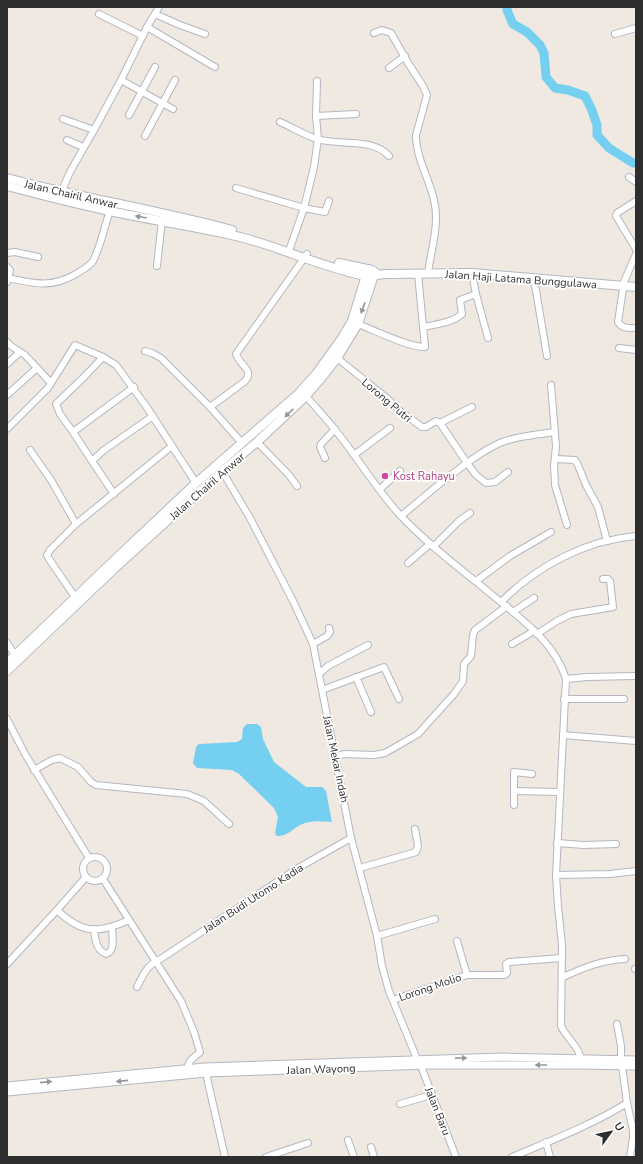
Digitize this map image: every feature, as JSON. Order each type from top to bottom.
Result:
[{"type":"main road","name":"Jalan Chairil Anwar","points":[[7,178],[110,211],[162,220],[245,239],[373,273]]},
{"type":"main road","name":"Jalan Chairil Anwar","points":[[7,186],[163,212],[249,235],[290,248],[306,256]]},
{"type":"main road","name":"Jalan Haji Latama Bunggulawa","points":[[373,273],[472,273],[636,287]]},
{"type":"main road","name":"Jalan Chairil Anwar","points":[[7,663],[76,597],[176,508],[257,442],[320,382],[358,324],[373,273]]},
{"type":"main road","name":"Jalan Chairil Anwar","points":[[7,671],[176,508],[196,483],[298,394],[320,369],[342,338],[352,320],[373,273]]},
{"type":"street","points":[[60,196],[83,147],[121,80],[146,27],[159,7]]},
{"type":"street","points":[[99,14],[142,36]]},
{"type":"street","points":[[155,14],[205,34]]},
{"type":"street","points":[[146,27],[215,67]]},
{"type":"street","points":[[615,34],[636,28]]},
{"type":"street","points":[[374,33],[382,30],[391,33],[427,95],[416,140],[436,210],[428,273]]},
{"type":"street","points":[[389,68],[405,56]]},
{"type":"street","points":[[129,116],[155,68]]},
{"type":"street","points":[[121,80],[163,102],[173,109]]},
{"type":"street","points":[[145,136],[175,80]]},
{"type":"street","points":[[290,248],[304,208],[312,178],[318,139],[316,116],[316,81]]},
{"type":"street","points":[[316,116],[356,114]]},
{"type":"street","points":[[63,119],[94,130]]},
{"type":"street","points":[[280,122],[318,139],[364,145],[381,149],[389,156]]},
{"type":"street","points":[[67,140],[83,147]]},
{"type":"street","points":[[629,177],[636,182]]},
{"type":"street","points":[[236,188],[304,208],[325,212],[329,201]]},
{"type":"street","points":[[636,201],[617,213],[616,216],[636,249]]},
{"type":"street","points":[[7,267],[10,270],[8,280],[33,283],[58,283],[69,278],[92,262],[110,211]]},
{"type":"street","points":[[157,266],[162,220]]},
{"type":"street","points":[[7,253],[15,252],[38,257]]},
{"type":"street","points":[[636,254],[624,282],[618,322],[621,326],[636,328]]},
{"type":"street","points":[[210,406],[248,378],[248,372],[236,354],[306,256]]},
{"type":"street","points":[[472,273],[488,338]]},
{"type":"street","points":[[358,324],[424,348],[424,327],[418,274]]},
{"type":"street","points":[[534,279],[547,356]]},
{"type":"street","points":[[424,327],[446,322],[460,316],[462,313],[460,300],[476,294]]},
{"type":"street","points":[[7,342],[26,355],[51,383]]},
{"type":"street","points":[[7,429],[45,392],[75,345],[103,356],[116,365],[134,387],[196,483]]},
{"type":"street","points":[[619,348],[636,350]]},
{"type":"street","points":[[145,351],[161,358],[210,406],[242,443]]},
{"type":"street","points":[[7,364],[20,352]]},
{"type":"street","points":[[103,356],[91,371],[56,404],[60,414],[114,494]]},
{"type":"street","name":"Lorong Putri","points":[[337,358],[388,399],[400,411],[422,427],[426,427],[436,421],[440,423]]},
{"type":"street","points":[[7,395],[37,368]]},
{"type":"street","points":[[551,385],[556,446],[556,459],[554,465],[555,485],[567,525]]},
{"type":"street","points":[[73,432],[134,387]]},
{"type":"street","points":[[306,396],[335,429],[401,516],[432,545],[507,606],[536,632],[557,657],[566,679],[556,875],[562,946],[563,978],[561,1026],[567,1037],[578,1051],[581,1062]]},
{"type":"street","points":[[472,407],[440,423],[476,475],[486,483],[495,482],[508,472]]},
{"type":"street","points":[[92,461],[104,450],[153,416]]},
{"type":"street","points":[[354,455],[390,428]]},
{"type":"street","points":[[325,458],[320,447],[321,444],[335,429]]},
{"type":"street","points":[[401,516],[442,481],[480,454],[502,442],[554,432]]},
{"type":"street","points":[[257,442],[297,486]]},
{"type":"street","points":[[76,597],[49,559],[47,555],[50,550],[76,524],[172,446]]},
{"type":"street","points":[[30,450],[51,480],[76,524]]},
{"type":"street","points":[[556,459],[575,460],[598,507],[607,541]]},
{"type":"street","name":"Jalan Mekar Indah","points":[[222,471],[250,518],[293,601],[313,644],[351,838],[377,936],[382,966],[393,1000],[419,1062]]},
{"type":"street","points":[[380,489],[400,471]]},
{"type":"street","points":[[408,563],[470,513]]},
{"type":"street","points":[[476,581],[510,556],[551,532]]},
{"type":"street","points":[[501,602],[520,585],[546,566],[590,546],[607,541],[636,536]]},
{"type":"street","points":[[512,644],[571,614],[613,608],[610,581],[608,579],[603,579]]},
{"type":"street","points":[[513,612],[534,598]]},
{"type":"street","points":[[336,756],[345,754],[374,755],[385,753],[418,734],[452,696],[463,681],[464,664],[471,656],[473,635],[475,630],[507,606]]},
{"type":"street","points":[[313,644],[330,634],[329,628]]},
{"type":"street","points":[[7,643],[15,655]]},
{"type":"street","points":[[319,674],[328,666],[368,645]]},
{"type":"street","points":[[322,690],[384,667],[399,699]]},
{"type":"street","points":[[566,679],[636,676]]},
{"type":"street","points":[[356,677],[371,712]]},
{"type":"street","points":[[564,699],[624,699]]},
{"type":"street","points":[[7,719],[34,770],[89,858]]},
{"type":"street","points":[[563,735],[636,741]]},
{"type":"street","points":[[34,770],[52,760],[60,758],[65,759],[78,767],[91,782],[96,785],[180,793],[196,797],[204,801],[229,824]]},
{"type":"street","points":[[514,805],[514,772],[532,774]]},
{"type":"street","points":[[514,791],[560,792]]},
{"type":"street","points":[[360,868],[416,852],[418,846],[415,829]]},
{"type":"street","name":"Jalan Budi Utomo Kadia","points":[[137,987],[145,970],[156,960],[298,868],[351,838]]},
{"type":"street","points":[[557,843],[584,845],[616,844]]},
{"type":"street","points":[[98,857],[106,862],[107,874],[103,878],[94,881],[86,877],[83,869],[89,858],[98,857]]},
{"type":"street","points":[[556,875],[610,874],[636,871]]},
{"type":"street","points":[[7,964],[86,877]]},
{"type":"street","points":[[103,878],[128,920],[156,960],[181,1001],[194,1032],[200,1052],[190,1061],[187,1068]]},
{"type":"street","points":[[57,910],[68,920],[86,929],[112,927],[128,920]]},
{"type":"street","points":[[377,936],[435,919]]},
{"type":"street","points":[[94,929],[96,944],[101,952],[106,954],[111,950],[112,927]]},
{"type":"street","name":"Lorong Molio","points":[[457,941],[466,974]]},
{"type":"street","name":"Lorong Molio","points":[[393,1000],[466,974],[505,975],[507,972],[506,964],[509,962],[562,958]]},
{"type":"street","points":[[563,978],[582,968],[601,962],[625,959]]},
{"type":"street","points":[[617,1024],[621,1046],[627,1103],[633,1130],[630,1157]]},
{"type":"street","points":[[502,1057],[503,1065]]},
{"type":"street","name":"Jalan Wayong","points":[[7,1092],[206,1070],[419,1062],[502,1057],[622,1063],[636,1066]]},
{"type":"street","name":"Jalan Wayong","points":[[622,1063],[636,1060]]},
{"type":"street","name":"Jalan Wayong","points":[[419,1062],[503,1065],[581,1062]]},
{"type":"street","name":"Jalan Baru","points":[[419,1062],[456,1157]]},
{"type":"street","name":"Jalan Wayong","points":[[7,1086],[187,1068],[206,1070]]},
{"type":"street","points":[[206,1070],[225,1157]]},
{"type":"street","points":[[400,1104],[431,1095]]},
{"type":"street","points":[[512,1157],[610,1113],[627,1103]]},
{"type":"street","points":[[348,1140],[354,1157]]},
{"type":"street","points":[[266,1157],[308,1142]]},
{"type":"street","points":[[546,1142],[550,1157]]},
{"type":"street","points":[[371,1147],[374,1157]]},
{"type":"water","points":[[247,724],[257,724],[261,727],[263,739],[274,762],[306,787],[322,787],[326,791],[332,822],[308,822],[300,825],[287,834],[277,836],[275,833],[278,817],[274,808],[239,774],[232,770],[197,768],[193,763],[196,747],[199,744],[237,742],[242,739],[243,728]]},
{"type":"waterway","points":[[507,7],[513,24],[527,32],[540,45],[544,53],[546,77],[555,88],[568,90],[585,96],[597,125],[597,135],[609,148],[633,163],[636,163]]},
{"type":"place","name":"Kost Rahayu","points":[[385,476]]}]
